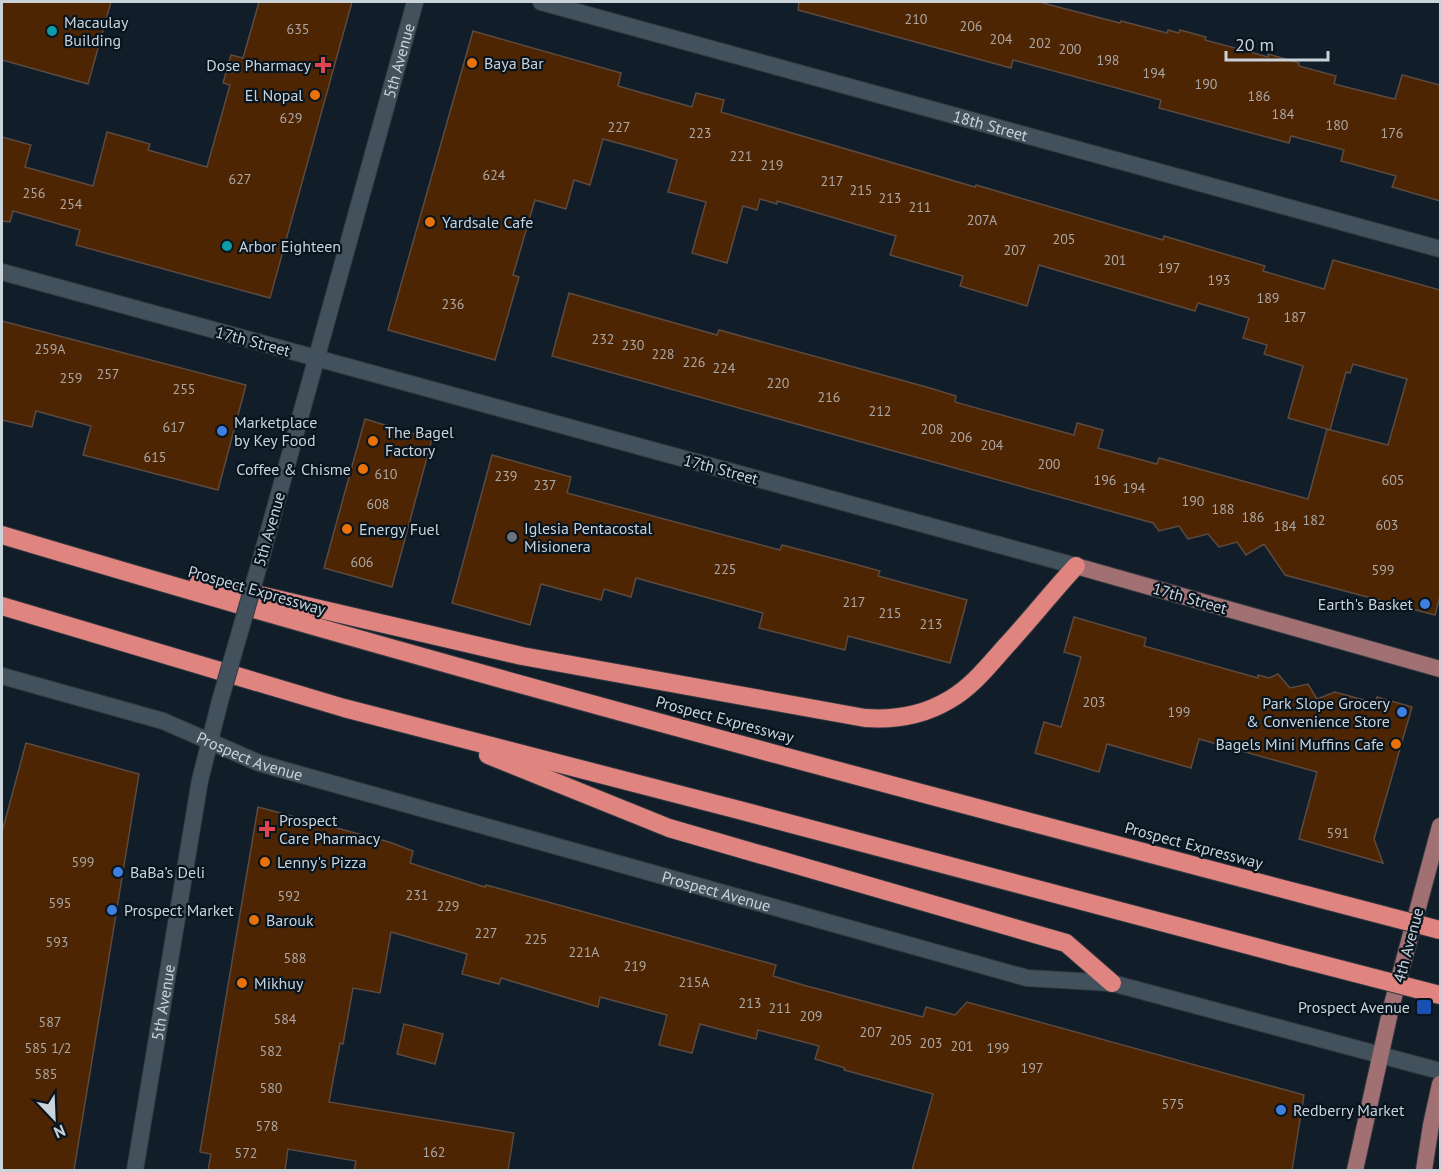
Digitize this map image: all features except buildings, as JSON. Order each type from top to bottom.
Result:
[{"type":"highway","points":[[2,536],[522,656],[865,718],[885,719],[917,713],[949,700],[964,689],[997,657],[1076,566]]},
{"type":"highway","name":"Prospect Expressway","points":[[2,536],[396,650],[1440,930]]},
{"type":"highway","points":[[2,606],[344,708],[1440,994]]},
{"type":"highway","points":[[422,729],[669,828],[1066,943],[1113,983]]},
{"type":"main road","name":"17th Street","points":[[1076,566],[1440,669]]},
{"type":"main road","name":"4th Avenue","points":[[1355,1170],[1391,1008],[1440,826]]},
{"type":"main road","points":[[1424,1170],[1440,1084]]},
{"type":"street","name":"5th Avenue","points":[[135,1170],[200,780],[415,2]]},
{"type":"street","name":"18th Street","points":[[541,2],[1440,249]]},
{"type":"street","name":"17th Street","points":[[2,272],[1076,566]]},
{"type":"street","name":"Prospect Avenue","points":[[2,676],[163,721],[259,763],[1027,978],[1113,983],[1440,1071]]},
{"type":"place","name":"Macaulay Building","points":[[52,31]]},
{"type":"place","name":"Baya Bar","points":[[472,63]]},
{"type":"place","name":"Dose Pharmacy","points":[[323,65]]},
{"type":"place","name":"El Nopal","points":[[315,95]]},
{"type":"place","name":"Yardsale Cafe","points":[[430,222]]},
{"type":"place","name":"Arbor Eighteen","points":[[227,246]]},
{"type":"place","name":"Marketplace by Key Food","points":[[222,431]]},
{"type":"place","name":"The Bagel Factory","points":[[373,441]]},
{"type":"place","name":"Coffee & Chisme","points":[[363,469]]},
{"type":"place","name":"Energy Fuel","points":[[347,529]]},
{"type":"place","name":"Iglesia Pentacostal Misionera","points":[[512,537]]},
{"type":"place","name":"Earth's Basket","points":[[1425,604]]},
{"type":"place","name":"Park Slope Grocery & Convenience Store","points":[[1402,712]]},
{"type":"place","name":"Bagels Mini Muffins Cafe","points":[[1396,744]]},
{"type":"place","name":"Prospect Care Pharmacy","points":[[267,829]]},
{"type":"place","name":"Lenny's Pizza","points":[[265,862]]},
{"type":"place","name":"BaBa’s Deli","points":[[118,872]]},
{"type":"place","name":"Prospect Market","points":[[112,910]]},
{"type":"place","name":"Barouk","points":[[254,920]]},
{"type":"place","name":"Mikhuy","points":[[242,983]]},
{"type":"place","name":"Prospect Avenue","points":[[1424,1007]]},
{"type":"place","name":"Redberry Market","points":[[1281,1110]]}]
